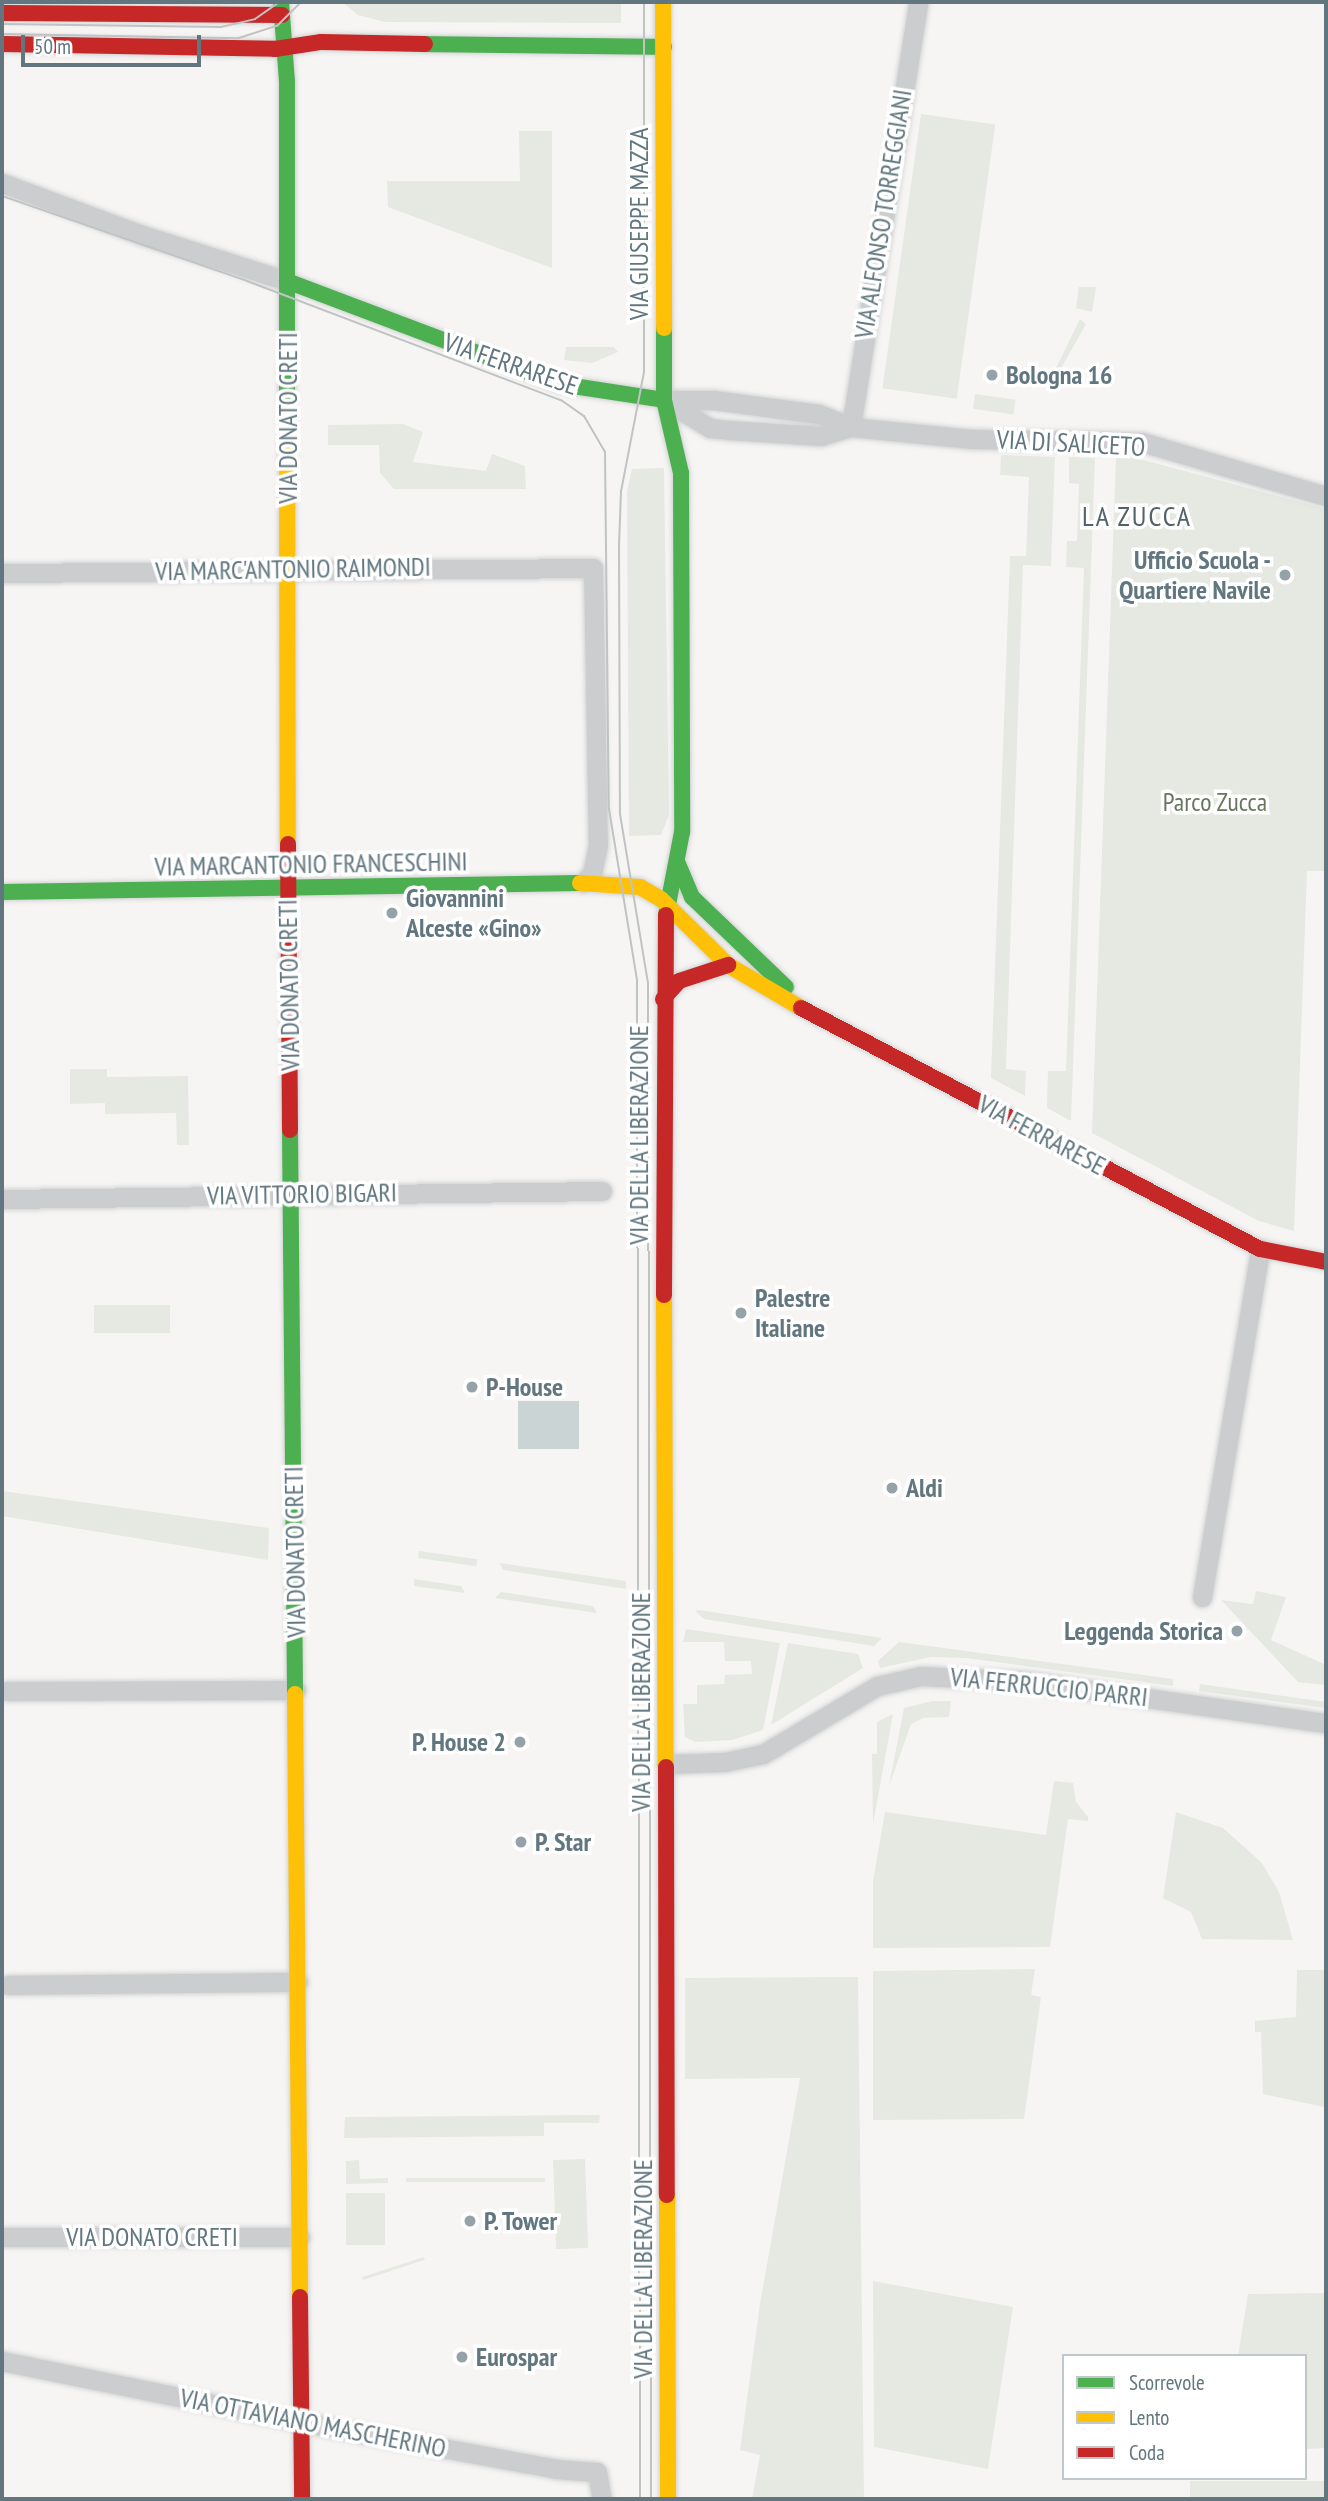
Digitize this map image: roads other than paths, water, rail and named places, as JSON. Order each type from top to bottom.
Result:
[{"type":"main road","name":"VIA GIUSEPPE MAZZA","points":[[663,2],[664,401]]},
{"type":"main road","points":[[2,13],[282,13],[299,36],[321,42]]},
{"type":"main road","name":"VIA DONATO CRETI","points":[[282,13],[285,49],[287,281],[288,887],[302,2499]]},
{"type":"main road","points":[[2,44],[285,49],[321,42],[664,47]]},
{"type":"main road","name":"VIA FERRARESE","points":[[287,281],[539,378],[572,387],[664,401],[681,473],[678,864],[667,904],[728,965],[825,1020],[1260,1249],[1326,1262]]},
{"type":"main road","name":"VIA FERRARESE","points":[[678,864],[692,897],[825,1020]]},
{"type":"main road","name":"VIA MARCANTONIO FRANCESCHINI","points":[[2,892],[583,883],[645,889],[667,904]]},
{"type":"main road","name":"VIA DELLA LIBERAZIONE","points":[[667,904],[663,999],[668,2499]]},
{"type":"main road","points":[[663,999],[683,979],[728,965]]},
{"type":"street","name":"VIA ALFONSO TORREGGIANI","points":[[851,427],[918,2]]},
{"type":"street","name":"VIA FERRARESE","points":[[2,183],[146,236],[287,281]]},
{"type":"street","name":"VIA DI SALICETO","points":[[664,401],[713,400],[819,414],[851,427],[971,439],[1142,442],[1326,496]]},
{"type":"street","name":"VIA DI SALICETO","points":[[664,401],[719,429],[821,436],[851,427]]},
{"type":"street","name":"VIA MARC'ANTONIO RAIMONDI","points":[[2,573],[289,568],[593,568],[596,580],[597,845],[592,873],[583,883]]},
{"type":"street","name":"VIA VITTORIO BIGARI","points":[[2,1199],[291,1193],[602,1191]]},
{"type":"street","points":[[1202,1597],[1260,1249]]},
{"type":"street","name":"VIA FERRUCCIO PARRI","points":[[666,1764],[725,1762],[763,1754],[877,1686],[921,1676],[1026,1681],[1326,1723]]},
{"type":"street","points":[[7,1691],[296,1690]]},
{"type":"street","points":[[8,1985],[298,1982]]},
{"type":"street","name":"VIA DONATO CRETI","points":[[5,2238],[300,2237]]},
{"type":"street","name":"VIA OTTAVIANO MASCHERINO","points":[[2,2361],[301,2422],[600,2474],[602,2499]]},
{"type":"tram line","points":[[2,24],[221,27],[255,19],[279,2]]},
{"type":"tram line","points":[[2,34],[239,38],[277,26],[301,2]]},
{"type":"tram line","points":[[644,2],[644,372],[621,491],[619,545],[620,814],[648,983],[651,2499]]},
{"type":"tram line","points":[[2,196],[247,281],[561,400],[584,416],[605,452],[609,809],[637,980],[640,2499]]},
{"type":"place","name":"Bologna 16","points":[[992,375]]},
{"type":"place","name":"Ufficio Scuola - Quartiere Navile","points":[[1285,575]]},
{"type":"place","name":"Giovannini Alceste «Gino»","points":[[392,913]]},
{"type":"place","name":"Palestre Italiane","points":[[741,1313]]},
{"type":"place","name":"P-House","points":[[472,1387]]},
{"type":"place","name":"Aldi","points":[[892,1488]]},
{"type":"place","name":"Leggenda Storica","points":[[1237,1631]]},
{"type":"place","name":"P. House 2","points":[[520,1742]]},
{"type":"place","name":"P. Star","points":[[521,1842]]},
{"type":"place","name":"P. Tower","points":[[470,2221]]},
{"type":"place","name":"Eurospar","points":[[462,2357]]},
{"type":"district","name":"LA ZUCCA","points":[[1137,516]]},
{"type":"park label","name":"Parco Zucca","points":[[1215,802]]}]
